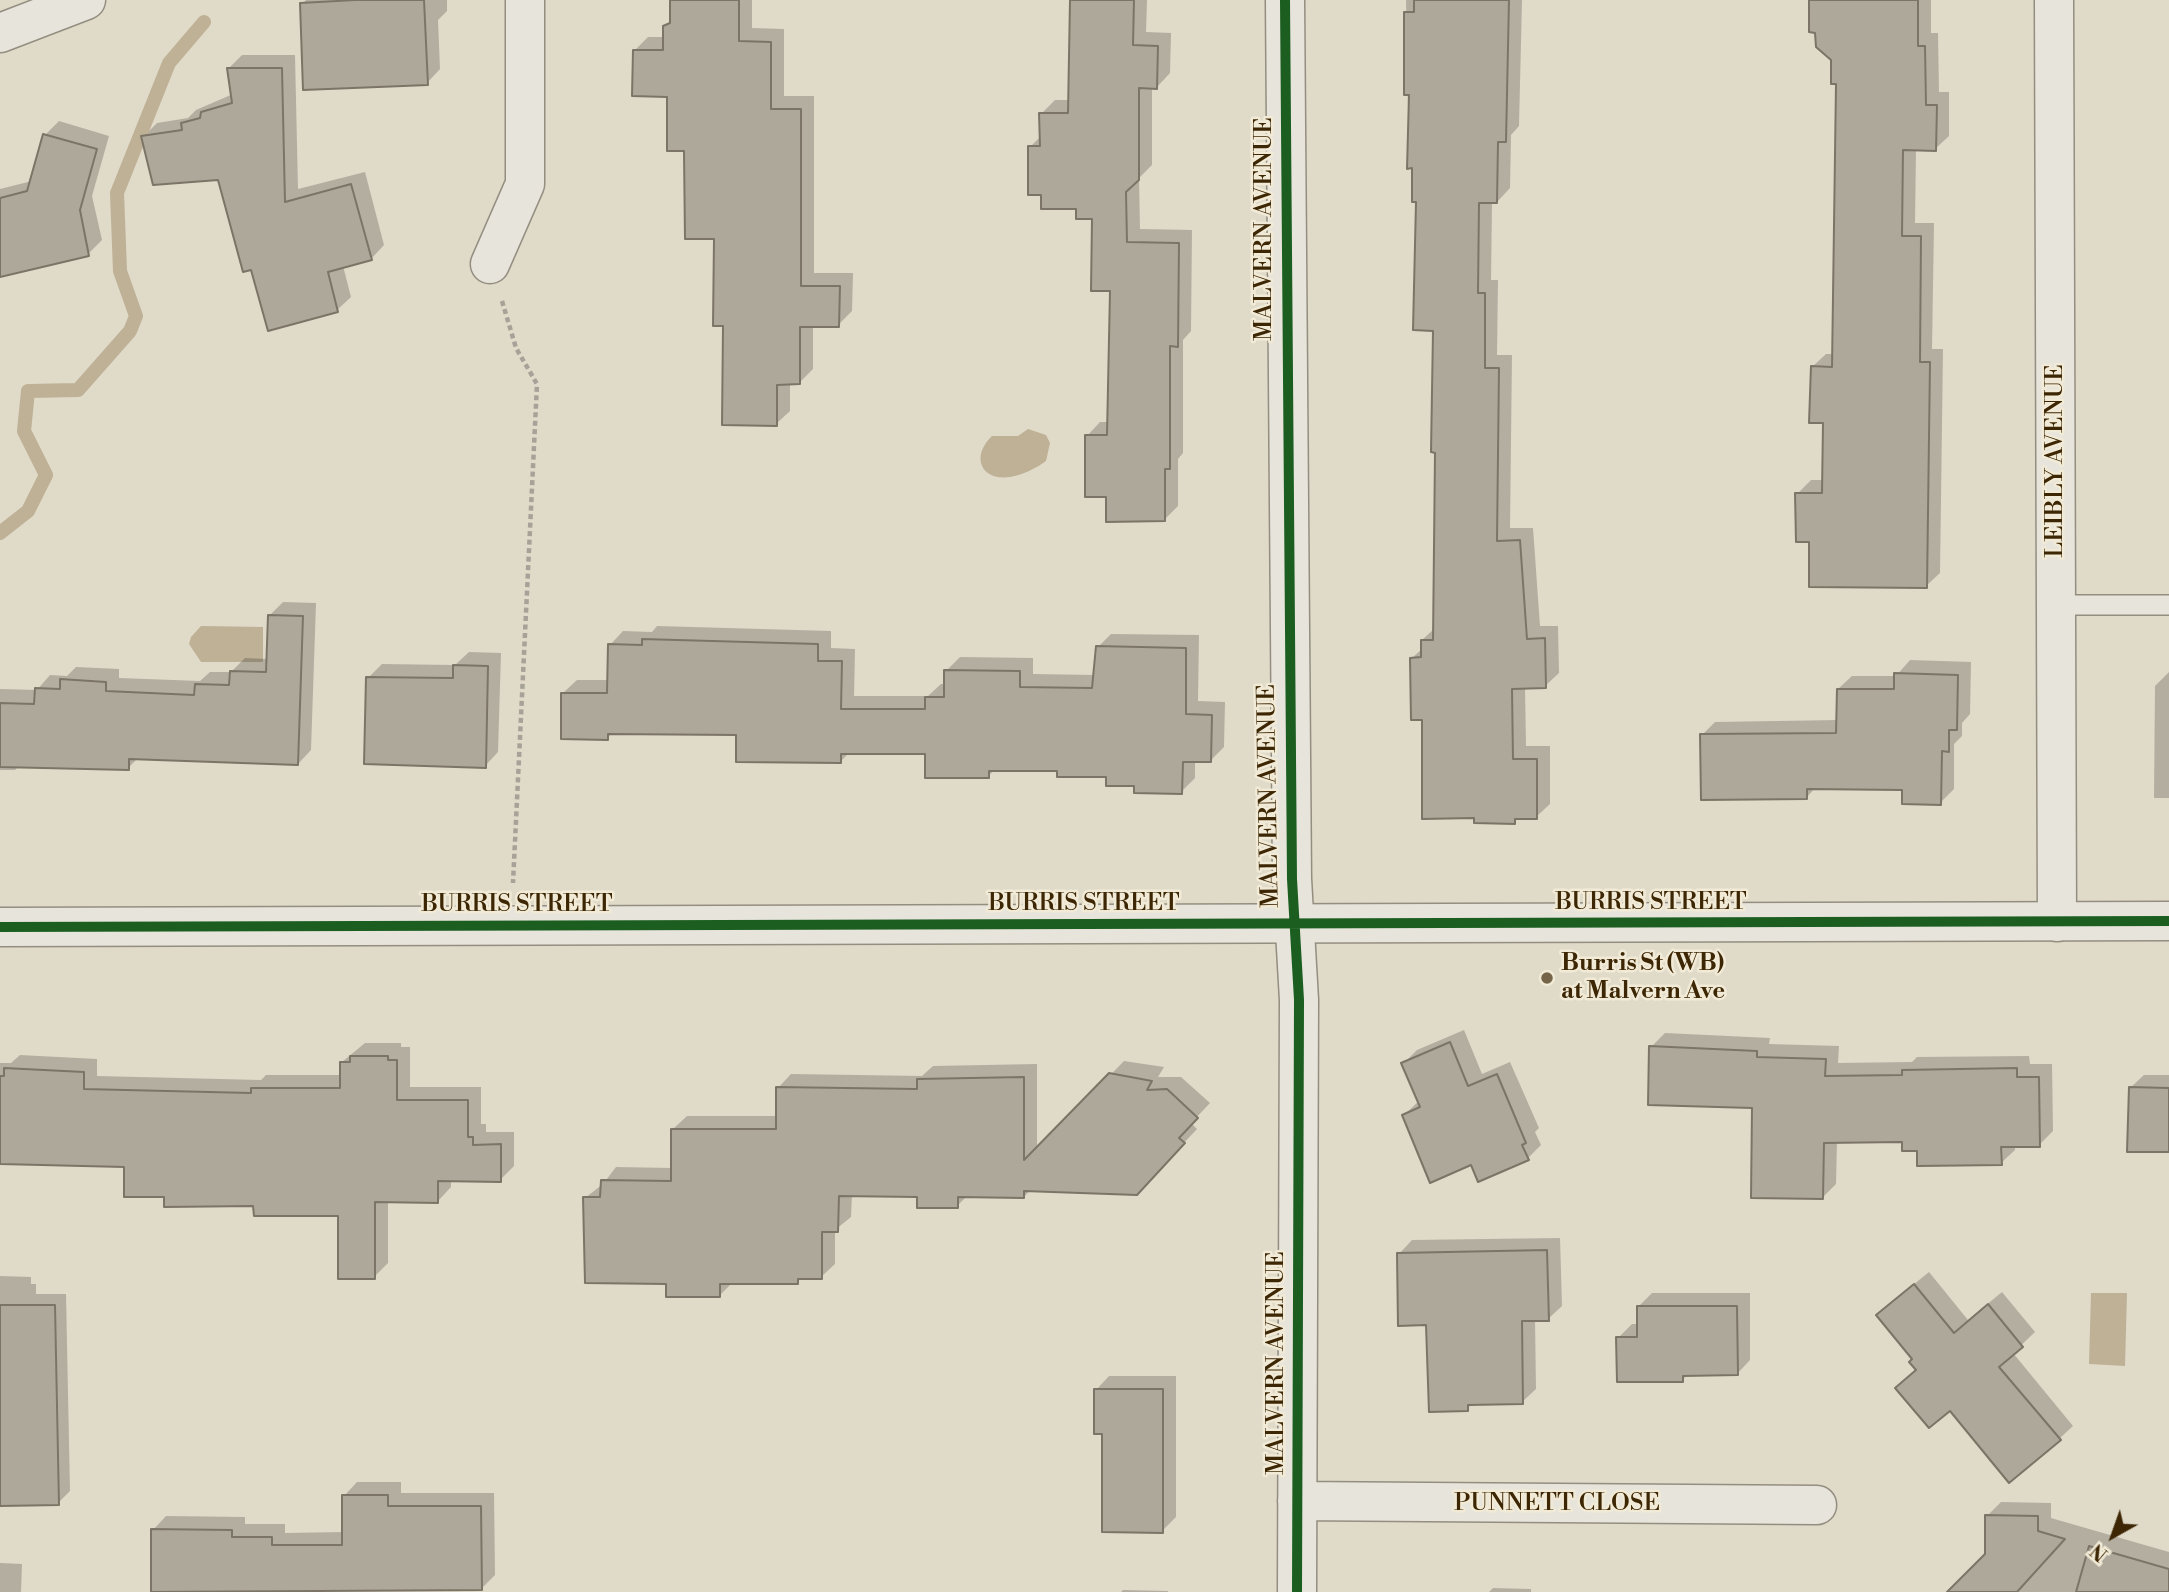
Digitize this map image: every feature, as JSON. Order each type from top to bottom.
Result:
[{"type":"street","points":[[0,33],[86,0]]},
{"type":"street","points":[[490,264],[525,184],[526,0]]},
{"type":"street","name":"MALVERN AVENUE","points":[[1285,0],[1293,925],[1299,1000],[1297,1592]]},
{"type":"street","name":"LEIBLY AVENUE","points":[[2054,0],[2057,922]]},
{"type":"street","name":"BURRIS STREET","points":[[0,927],[2169,921]]},
{"type":"street","name":"PUNNETT CLOSE","points":[[1297,1502],[1817,1506]]},
{"type":"lane","points":[[2057,605],[2169,605]]},
{"type":"path","points":[[490,264],[516,348],[537,384],[513,888]]},
{"type":"shaded area","points":[[1028,429],[1046,435],[1050,443],[1046,461],[1029,471],[1010,477],[992,475],[986,471],[982,466],[982,451],[992,436],[1018,436]]},
{"type":"shaded area","points":[[201,626],[263,627],[263,662],[201,662],[189,644],[191,637]]},
{"type":"shaded area","points":[[2091,1293],[2127,1293],[2125,1366],[2089,1364]]},
{"type":"building","points":[[424,0],[428,85],[303,90],[300,3]]},
{"type":"building","points":[[670,0],[739,0],[739,41],[771,42],[771,109],[801,109],[801,286],[840,286],[839,327],[800,327],[800,384],[777,385],[777,426],[722,425],[723,326],[713,326],[714,239],[685,239],[684,151],[667,151],[667,97],[632,96],[633,50],[663,50],[663,26],[670,23]]},
{"type":"building","points":[[1070,0],[1134,0],[1133,45],[1158,46],[1157,89],[1139,88],[1139,180],[1126,192],[1127,242],[1179,243],[1178,347],[1170,346],[1170,469],[1165,469],[1165,521],[1106,522],[1106,497],[1085,497],[1085,435],[1107,435],[1110,291],[1091,291],[1092,219],[1076,219],[1076,209],[1041,209],[1041,195],[1028,195],[1028,146],[1040,146],[1039,113],[1068,113]]},
{"type":"building","points":[[1414,0],[1509,0],[1506,142],[1498,142],[1497,203],[1479,203],[1478,293],[1485,293],[1485,368],[1499,368],[1497,541],[1520,540],[1527,639],[1545,638],[1546,688],[1512,689],[1513,759],[1537,759],[1537,819],[1515,819],[1515,824],[1474,823],[1474,818],[1422,819],[1422,720],[1411,720],[1410,658],[1421,657],[1421,640],[1433,640],[1435,453],[1431,452],[1433,331],[1413,330],[1416,202],[1412,202],[1412,168],[1407,169],[1409,95],[1404,95],[1404,12],[1414,12]]},
{"type":"building","points":[[1809,0],[1918,0],[1918,46],[1925,46],[1926,105],[1937,105],[1936,151],[1903,150],[1902,236],[1921,236],[1920,362],[1930,362],[1927,588],[1809,587],[1809,542],[1796,542],[1795,493],[1822,493],[1823,423],[1809,423],[1811,366],[1832,367],[1836,84],[1831,84],[1831,60],[1816,47],[1815,33],[1809,32]]},
{"type":"building","points":[[227,68],[282,68],[285,202],[351,184],[372,260],[328,272],[338,312],[268,331],[251,270],[243,272],[218,180],[153,185],[141,136],[182,130],[181,123],[200,118],[201,112],[232,103]]},
{"type":"building","points":[[43,134],[97,149],[80,210],[89,256],[0,277],[0,198],[27,191]]},
{"type":"building","points":[[268,615],[303,616],[298,765],[129,759],[129,770],[0,767],[0,703],[34,704],[35,688],[60,689],[60,679],[106,682],[106,691],[194,695],[195,684],[229,685],[230,671],[266,672]]},
{"type":"building","points":[[642,639],[818,644],[818,661],[842,661],[841,709],[925,709],[925,697],[944,697],[944,670],[1020,671],[1020,687],[1092,688],[1096,646],[1186,648],[1186,714],[1212,715],[1211,762],[1183,762],[1182,794],[1134,793],[1134,786],[1106,786],[1106,777],[1057,777],[1057,771],[989,771],[989,778],[925,778],[925,754],[841,754],[841,763],[736,762],[736,735],[608,734],[608,740],[561,739],[561,693],[607,693],[608,644],[642,645]]},
{"type":"building","points":[[453,665],[488,666],[486,768],[364,764],[366,677],[453,678]]},
{"type":"building","points":[[1894,673],[1958,675],[1957,730],[1949,730],[1949,752],[1942,751],[1941,805],[1902,804],[1902,790],[1807,789],[1807,799],[1701,800],[1700,734],[1836,733],[1837,689],[1894,689]]},
{"type":"building","points":[[1450,1042],[1468,1086],[1497,1074],[1526,1143],[1522,1145],[1529,1160],[1478,1182],[1471,1165],[1430,1183],[1402,1115],[1420,1107],[1401,1063]]},
{"type":"building","points":[[1649,1046],[1757,1051],[1757,1057],[1826,1059],[1825,1076],[1902,1075],[1902,1070],[2017,1068],[2017,1077],[2039,1077],[2040,1147],[2001,1147],[2002,1165],[1917,1166],[1917,1151],[1902,1151],[1902,1142],[1824,1143],[1823,1199],[1751,1198],[1752,1108],[1648,1105]]},
{"type":"building","points":[[350,1056],[388,1056],[388,1060],[397,1060],[397,1100],[468,1100],[468,1137],[473,1137],[473,1145],[501,1144],[501,1182],[438,1181],[438,1203],[375,1202],[375,1279],[338,1279],[338,1216],[254,1216],[253,1206],[164,1207],[164,1197],[124,1197],[124,1167],[0,1164],[0,1076],[4,1076],[4,1068],[84,1072],[84,1089],[251,1093],[251,1088],[340,1088],[340,1062],[350,1062]]},
{"type":"building","points":[[1109,1073],[1152,1081],[1147,1090],[1167,1089],[1198,1118],[1179,1138],[1185,1143],[1137,1195],[1024,1191],[1024,1198],[958,1197],[958,1208],[917,1208],[917,1197],[839,1196],[838,1232],[822,1232],[822,1279],[798,1279],[798,1284],[720,1284],[720,1297],[666,1297],[666,1284],[585,1283],[583,1197],[600,1197],[601,1180],[671,1181],[671,1129],[776,1129],[776,1087],[917,1089],[917,1079],[1024,1077],[1024,1160]]},
{"type":"building","points":[[2129,1087],[2169,1088],[2169,1152],[2127,1152]]},
{"type":"building","points":[[1547,1250],[1549,1321],[1522,1321],[1523,1404],[1468,1405],[1468,1411],[1429,1412],[1426,1325],[1398,1326],[1397,1253]]},
{"type":"building","points":[[1914,1284],[1954,1333],[1988,1304],[2023,1347],[1999,1367],[2061,1440],[2009,1483],[1950,1411],[1929,1428],[1895,1388],[1916,1370],[1909,1362],[1912,1359],[1876,1315]]},
{"type":"building","points":[[0,1305],[55,1305],[59,1505],[0,1506]]},
{"type":"building","points":[[1637,1306],[1737,1306],[1738,1375],[1683,1376],[1683,1382],[1617,1382],[1616,1337],[1637,1337]]},
{"type":"building","points":[[1094,1389],[1163,1389],[1163,1533],[1102,1532],[1102,1434],[1094,1434]]},
{"type":"building","points":[[342,1495],[388,1495],[388,1506],[481,1506],[482,1590],[151,1592],[151,1529],[232,1530],[232,1537],[272,1537],[272,1545],[342,1545]]},
{"type":"building","points":[[1985,1515],[2038,1516],[2038,1531],[2065,1539],[2017,1592],[1947,1592],[1985,1554]]},
{"type":"building","points":[[2089,1546],[2169,1569],[2169,1592],[2076,1592]]},
{"type":"waterway","points":[[0,533],[28,511],[46,475],[24,431],[28,391],[78,390],[130,331],[136,316],[120,271],[117,193],[169,63],[204,22]]},
{"type":"cycle path","points":[[1285,0],[1292,879],[1299,1000],[1297,1592]]},
{"type":"cycle path","points":[[0,927],[2169,921]]},
{"type":"place","name":"Burris St (WB) at Malvern Ave","points":[[1547,978]]}]
